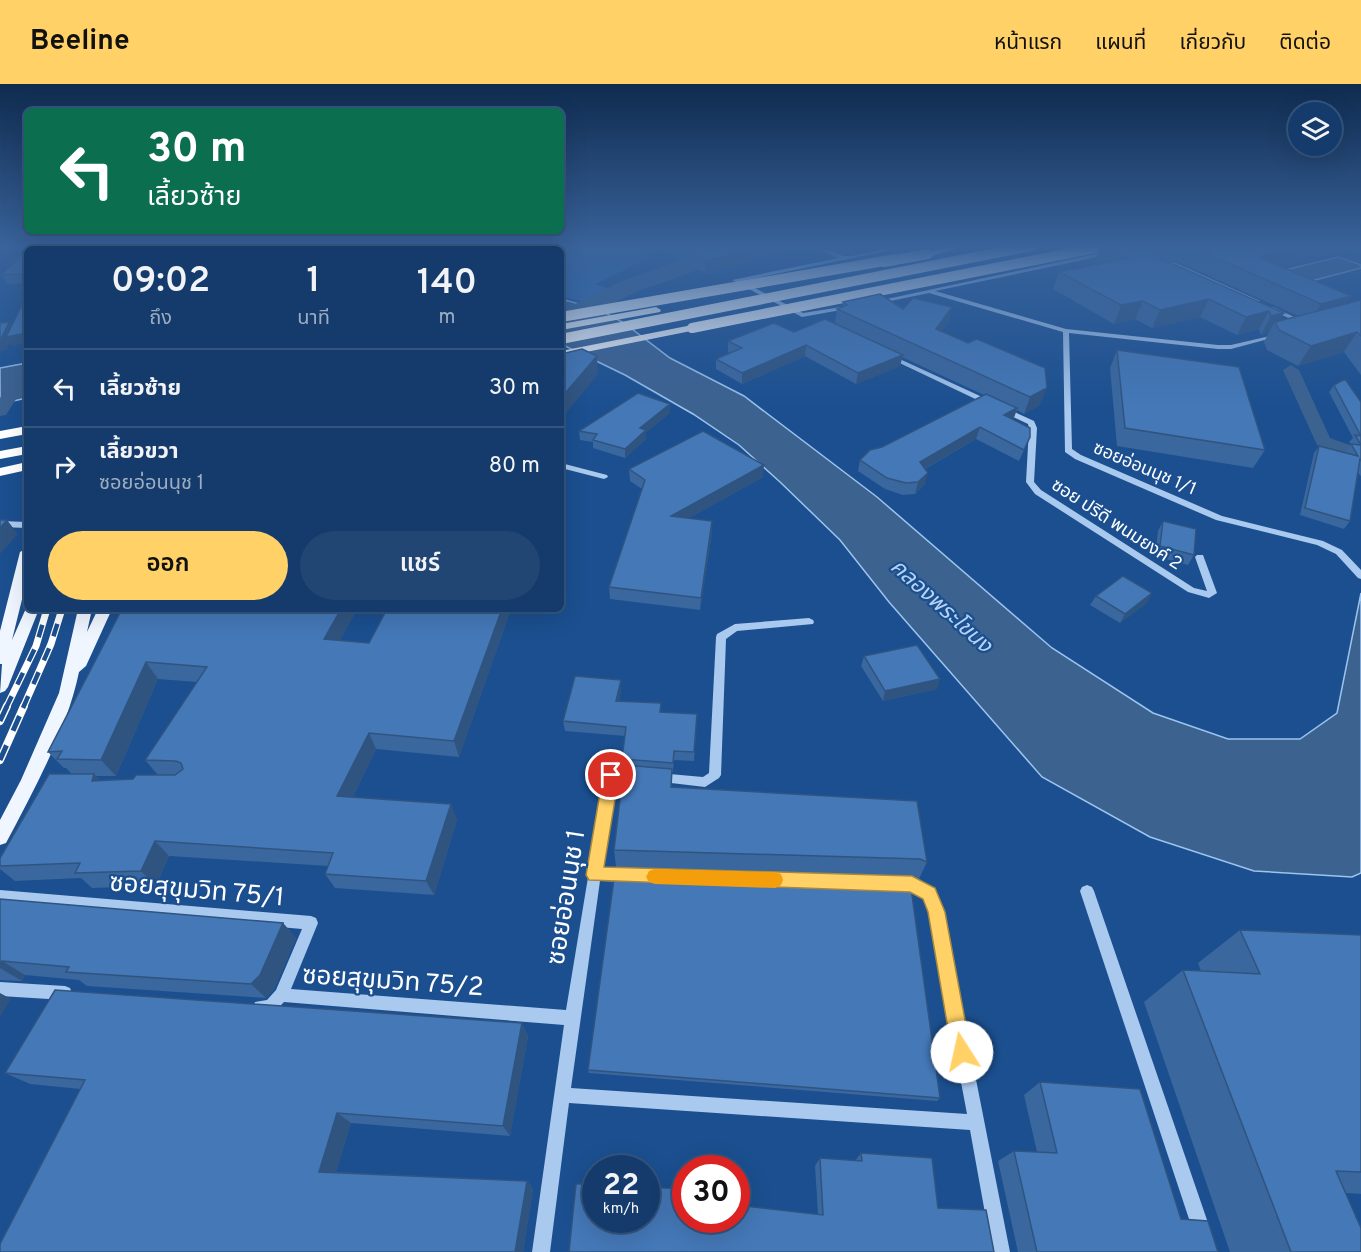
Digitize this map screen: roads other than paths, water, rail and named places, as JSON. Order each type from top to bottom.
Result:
[{"type":"highway","points":[[564,316],[658,301]]},
{"type":"highway","points":[[564,326],[693,301]]},
{"type":"highway","points":[[564,338],[756,301]]},
{"type":"highway","points":[[564,353],[842,301]]},
{"type":"highway","points":[[0,435],[24,431]]},
{"type":"highway","points":[[0,455],[24,451]]},
{"type":"highway","points":[[0,472],[24,467]]},
{"type":"highway","points":[[0,484],[24,480]]},
{"type":"main road","points":[[0,659],[24,564]]},
{"type":"main road","points":[[0,687],[31,612]]},
{"type":"main road","points":[[67,693],[84,612]]},
{"type":"main road","points":[[0,837],[29,782],[104,612]]},
{"type":"street","points":[[774,301],[823,325]]},
{"type":"street","points":[[872,302],[881,301]]},
{"type":"street","points":[[960,301],[1066,331],[1218,348],[1231,347],[1311,326],[1255,301]]},
{"type":"street","points":[[802,315],[860,304]]},
{"type":"street","points":[[1262,316],[1278,311]]},
{"type":"street","points":[[1275,328],[1285,333]]},
{"type":"street","name":"ซอยอ่อนนุช 1/1","points":[[1066,331],[1068,450],[1071,453],[1219,518],[1320,543],[1339,552],[1361,576]]},
{"type":"street","name":"ซอย ปรีดี พนมยงค์ 2","points":[[876,350],[1031,423],[1033,428],[1030,482],[1038,492],[1191,590],[1209,595],[1212,593],[1200,557]]},
{"type":"street","points":[[564,466],[604,477]]},
{"type":"street","points":[[0,524],[24,525]]},
{"type":"street","name":"ซอยอ่อนนุช 1","points":[[541,1252],[572,1018],[611,775],[705,782],[715,774],[721,637],[735,628],[809,622]]},
{"type":"street","points":[[29,782],[48,781]]},
{"type":"street","points":[[595,875],[912,884],[929,894],[936,912],[1000,1252]]},
{"type":"street","points":[[1087,891],[1209,1252]]},
{"type":"street","name":"ซอยสุขุมวิท 75/1","points":[[0,896],[311,923],[281,996]]},
{"type":"street","points":[[0,989],[76,994]]},
{"type":"street","name":"ซอยสุขุมวิท 75/2","points":[[247,1006],[270,1007],[281,996],[572,1018]]},
{"type":"street","points":[[562,1095],[974,1122]]},
{"type":"water","name":"คลองพระโขนง","points":[[564,301],[598,309],[624,323],[670,358],[744,396],[877,497],[1052,648],[1153,713],[1228,739],[1300,739],[1337,713],[1361,593],[1361,873],[1352,877],[1254,871],[1150,837],[1042,777],[889,602],[840,540],[780,482],[739,445],[693,414],[625,375],[564,345]]},
{"type":"water","points":[[24,364],[24,399],[0,404],[0,368]]},
{"type":"waterway","points":[[564,319],[601,301]]},
{"type":"waterway","points":[[1291,370],[1323,441],[1361,455]]},
{"type":"waterway","points":[[0,411],[17,385]]},
{"type":"railway","points":[[6,708],[36,646],[46,612]]},
{"type":"railway","points":[[23,708],[51,644],[61,612]]},
{"type":"railway","points":[[0,721],[7,706]]},
{"type":"railway","points":[[0,760],[24,706]]}]
